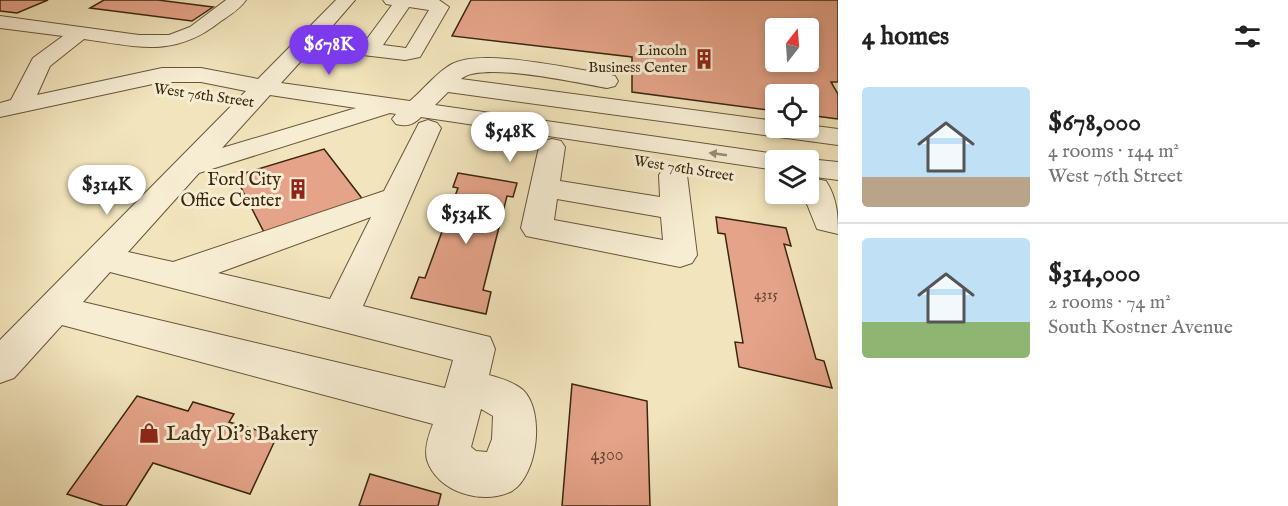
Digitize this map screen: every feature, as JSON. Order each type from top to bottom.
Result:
[{"type":"street","points":[[0,21],[139,41],[171,41],[196,31],[237,0]]},
{"type":"street","points":[[0,366],[346,0]]},
{"type":"street","points":[[201,75],[299,50],[369,50],[413,53],[440,8],[437,5],[398,1],[369,50]]},
{"type":"street","points":[[10,108],[41,63],[80,33]]},
{"type":"street","points":[[299,50],[323,88],[408,117]]},
{"type":"street","points":[[340,316],[395,198],[408,117],[460,69],[478,66],[504,67],[607,81]]},
{"type":"street","name":"West 76th Street","points":[[133,83],[162,75],[201,75],[257,94],[352,117],[408,117],[552,147],[765,180]]},
{"type":"street","points":[[10,108],[133,83]]},
{"type":"street","name":"West 76th Street","points":[[133,83],[257,94],[408,117],[765,161]]},
{"type":"street","points":[[443,84],[838,137]]},
{"type":"street","points":[[188,168],[352,117]]},
{"type":"street","points":[[552,147],[537,228],[680,255],[673,175]]},
{"type":"street","points":[[822,181],[835,231]]},
{"type":"street","points":[[544,188],[676,209]]},
{"type":"street","points":[[174,275],[395,198]]},
{"type":"street","points":[[54,309],[462,398],[476,349],[102,258]]},
{"type":"building","points":[[0,0],[48,0],[17,13],[0,11]]},
{"type":"building","points":[[104,0],[158,0],[213,7],[192,21],[90,8]]},
{"type":"building","name":"Lincoln Business Center","points":[[471,0],[838,0],[838,82],[831,82],[838,94],[838,119],[819,116],[819,84],[765,84],[765,110],[632,92],[632,57],[452,36]]},
{"type":"building","name":"Ford City Office Center","points":[[324,149],[364,201],[266,236],[235,176]]},
{"type":"building","points":[[458,173],[517,183],[513,197],[507,196],[483,290],[491,292],[486,314],[411,298],[419,277],[425,278],[458,188],[453,187]]},
{"type":"building","points":[[716,217],[786,228],[791,246],[784,244],[816,359],[824,361],[832,388],[739,367],[735,342],[743,343],[725,234],[718,233]]},
{"type":"building","points":[[572,384],[647,401],[650,506],[562,506]]},
{"type":"building","points":[[137,396],[188,411],[193,402],[234,414],[229,422],[277,436],[250,494],[153,463],[126,506],[104,506],[67,494]]},
{"type":"building","points":[[370,474],[441,494],[438,506],[359,506]]},
{"type":"place","name":"Lincoln Business Center","points":[[704,59]]},
{"type":"place","name":"Ford City Office Center","points":[[298,189]]},
{"type":"place","name":"Lady Di’s Bakery","points":[[149,433]]}]
